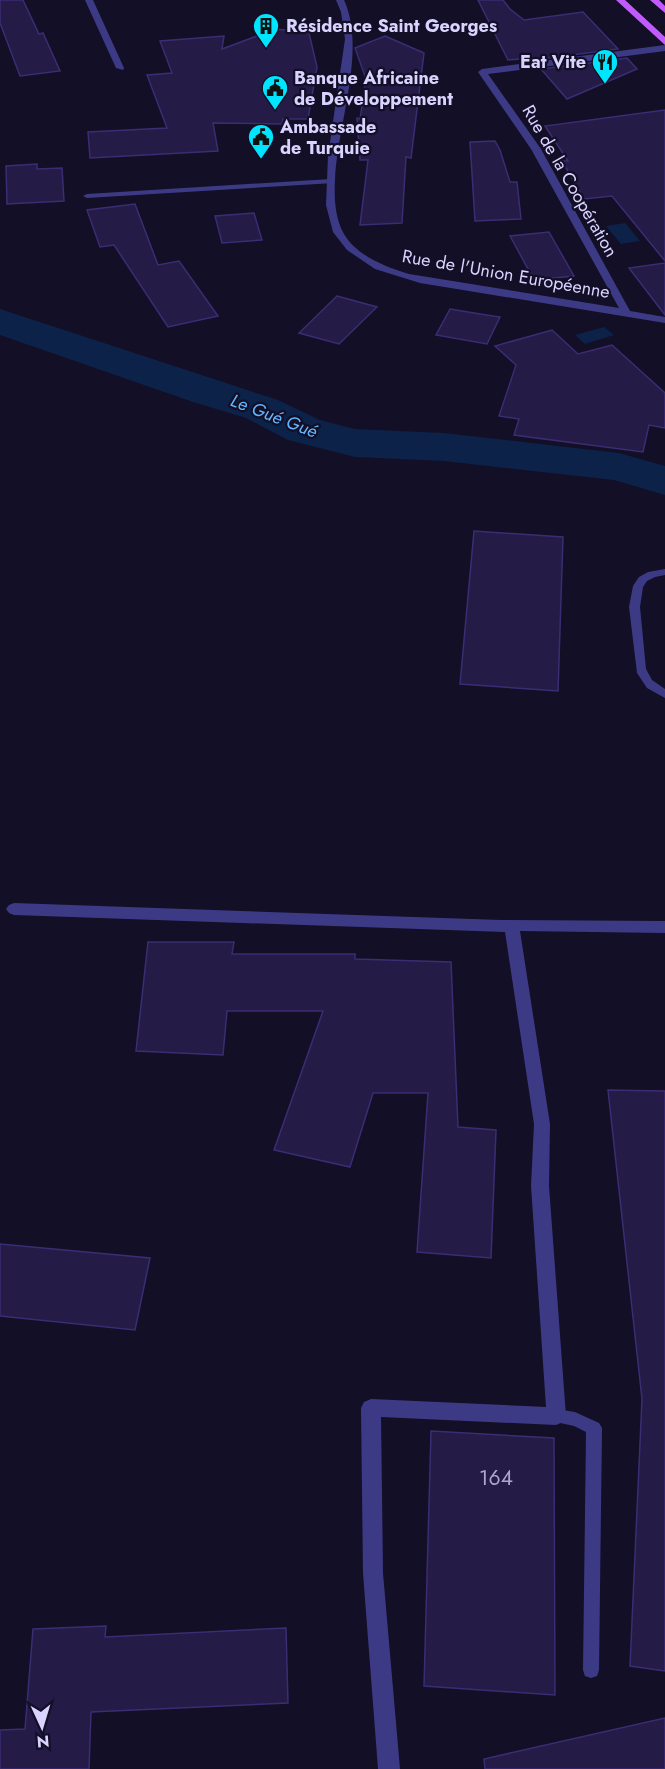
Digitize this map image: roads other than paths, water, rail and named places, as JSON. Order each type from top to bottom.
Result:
[{"type":"main road","points":[[620,0],[665,42]]},
{"type":"main road","points":[[654,0],[665,11]]},
{"type":"street","points":[[88,0],[120,68]]},
{"type":"street","name":"Rue de l'Union Européenne","points":[[340,0],[348,16],[349,38],[331,181],[330,210],[338,231],[347,244],[379,267],[442,284],[665,320]]},
{"type":"street","name":"Rue de la Coopération","points":[[626,312],[537,149],[482,72],[665,48]]},
{"type":"street","points":[[14,909],[504,925],[665,927]]},
{"type":"street","points":[[389,1769],[373,1573],[371,1408],[556,1416],[540,1186],[542,1124],[536,1073],[518,973],[504,925]]},
{"type":"lane","points":[[87,196],[331,181]]},
{"type":"lane","points":[[665,572],[646,576],[638,585],[633,598],[642,674],[650,687],[665,694]]},
{"type":"lane","points":[[556,1416],[575,1419],[594,1428],[591,1670]]},
{"type":"water","points":[[625,223],[640,241],[621,244],[606,226]]},
{"type":"water","points":[[604,327],[614,335],[585,344],[575,335]]},
{"type":"waterway","name":"Le Gué Gué","points":[[0,321],[208,393],[262,409],[304,430],[355,443],[444,447],[619,467],[665,481]]},
{"type":"place","name":"Résidence Saint Georges","points":[[266,49]]},
{"type":"place","name":"Eat Vite","points":[[605,85]]},
{"type":"place","name":"Banque Africaine de Développement","points":[[275,111]]},
{"type":"place","name":"Ambassade de Turquie","points":[[261,160]]}]
